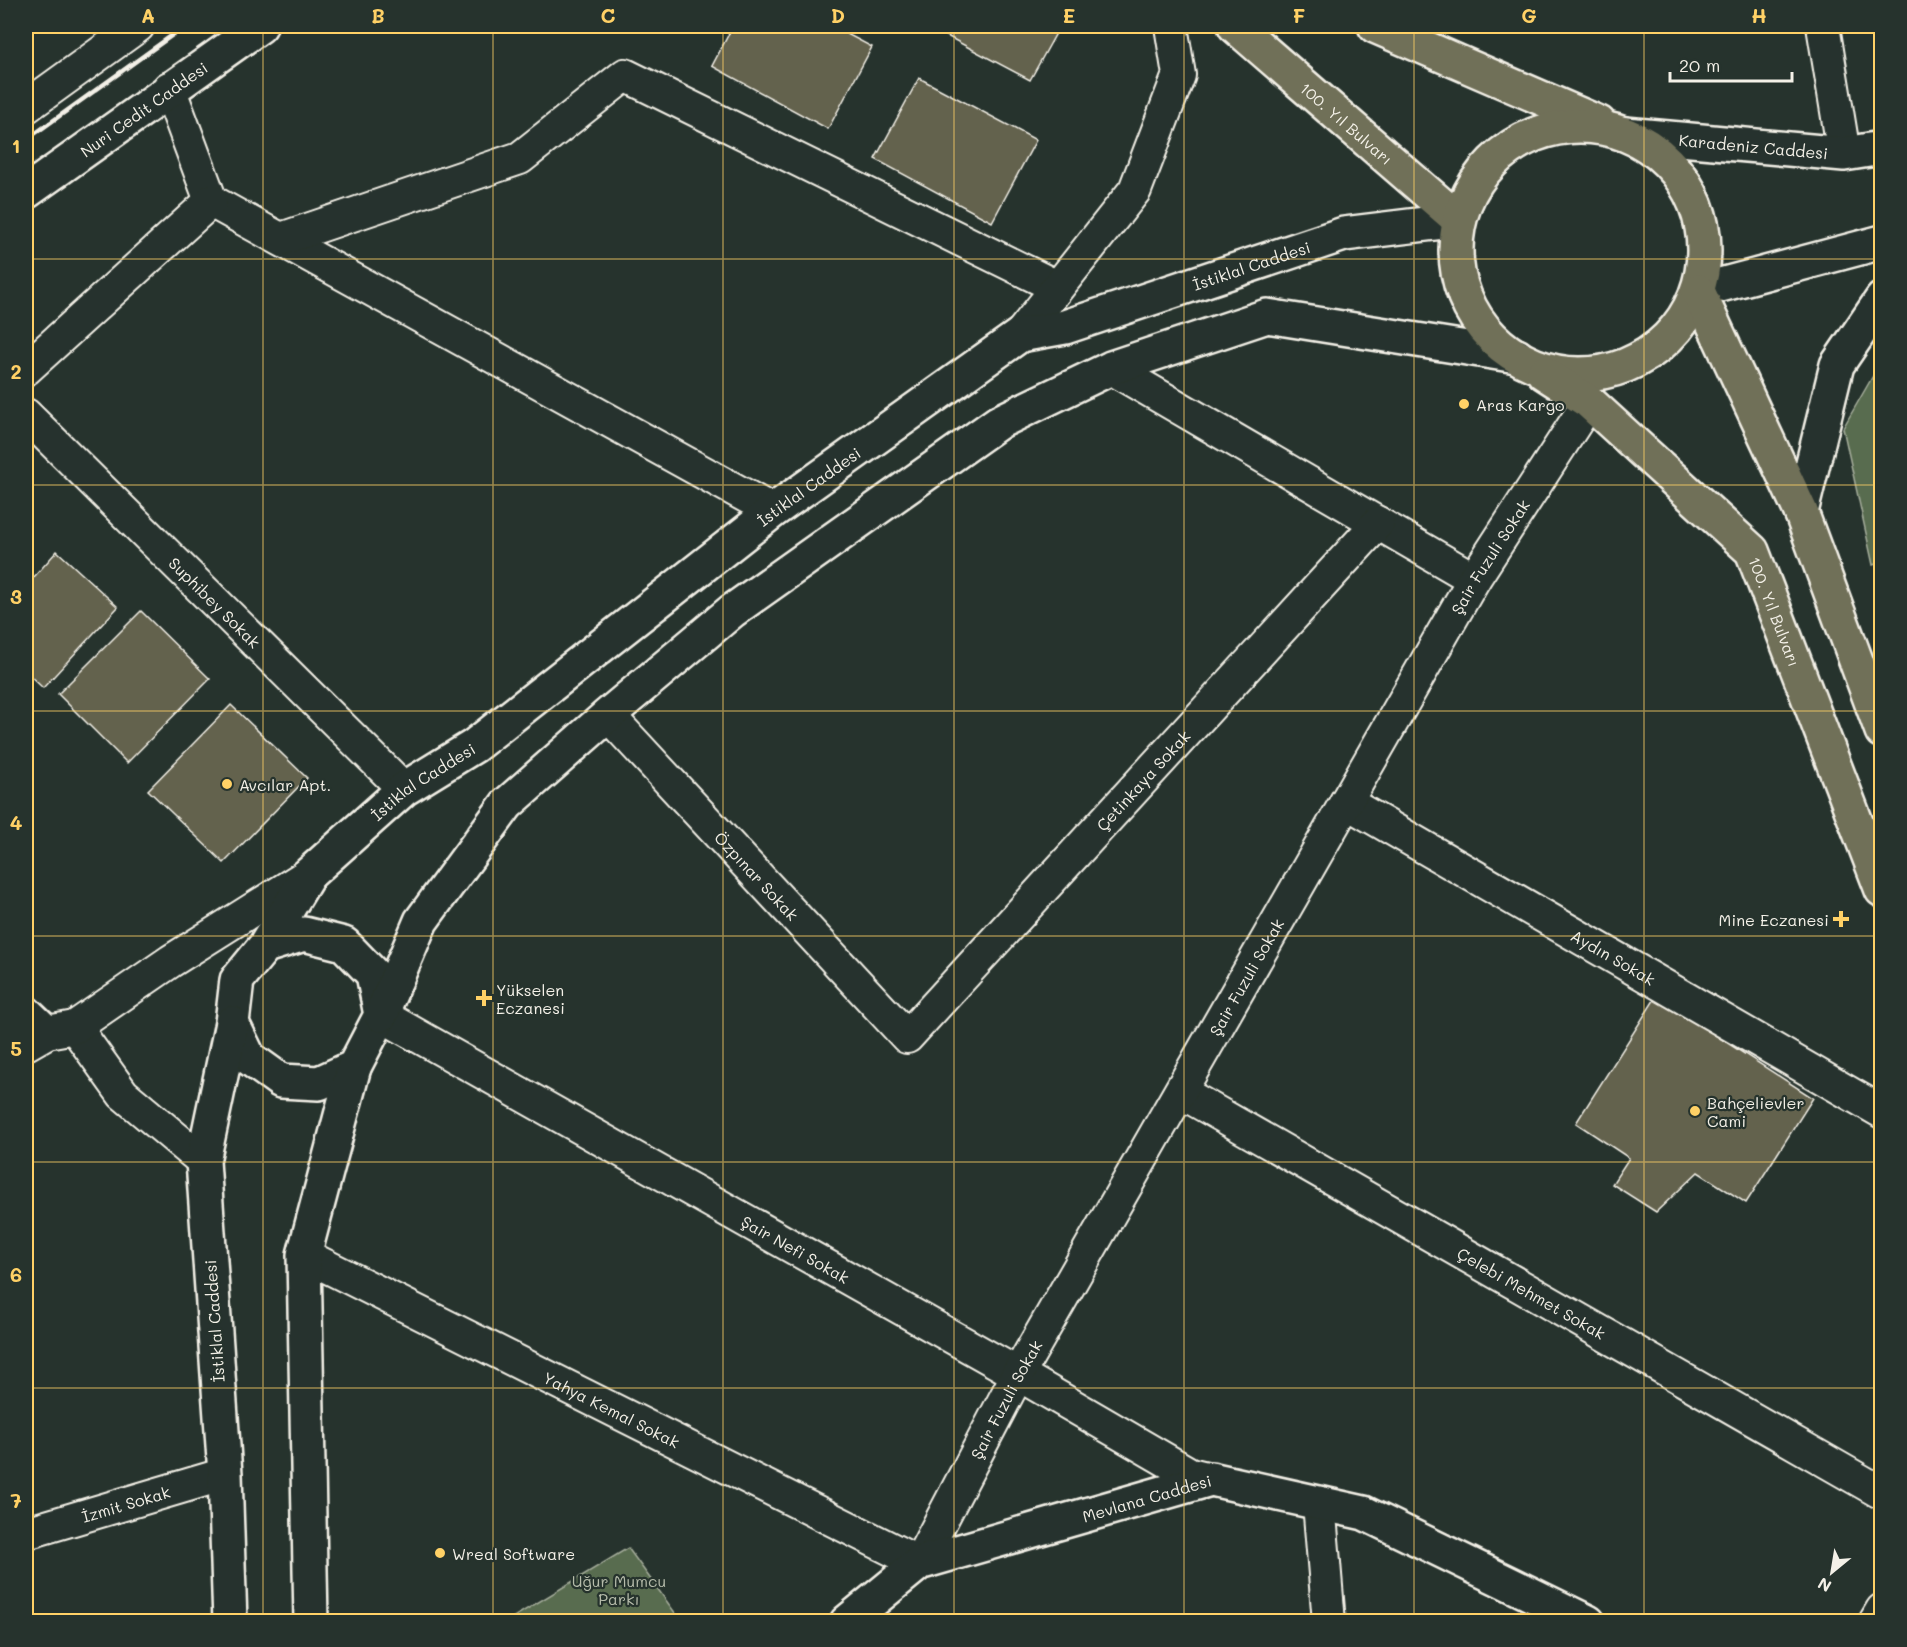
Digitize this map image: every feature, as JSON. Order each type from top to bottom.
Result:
[{"type":"main road","name":"Nuri Cedit Caddesi","points":[[26,192],[169,88],[260,26]]},
{"type":"main road","name":"100. Yıl Bulvarı","points":[[1235,26],[1459,220]]},
{"type":"main road","points":[[311,1622],[304,1254],[354,1067],[381,1015],[421,921],[507,804],[732,611],[999,422],[1111,368],[1267,316],[1517,357],[1551,371],[1587,374],[1623,367],[1655,350],[1681,323],[1698,291],[1705,254],[1700,216],[1684,181],[1658,153],[1625,134],[1375,26]]},
{"type":"main road","points":[[1517,357],[1486,331],[1465,298],[1456,259],[1459,220],[1476,182],[1504,150],[1542,131],[1584,125],[1625,134]]},
{"type":"main road","name":"Karadeniz Caddesi","points":[[1625,134],[1844,154],[1881,148]]},
{"type":"main road","name":"İstiklal Caddesi","points":[[265,946],[309,874],[404,789],[474,746],[773,512],[1020,334],[1065,327],[1344,234],[1459,220]]},
{"type":"main road","points":[[1698,291],[1881,242]]},
{"type":"main road","points":[[1698,291],[1802,512],[1881,731]]},
{"type":"main road","points":[[1802,512],[1837,365],[1881,299]]},
{"type":"main road","name":"100. Yıl Bulvarı","points":[[1517,357],[1589,402],[1752,551],[1881,890]]},
{"type":"main road","points":[[354,1067],[319,1083],[281,1081],[249,1058],[232,1023],[237,980],[265,946],[304,934],[344,944],[373,974],[381,1015]]},
{"type":"main road","name":"İstiklal Caddesi","points":[[230,1622],[225,1474],[203,1161],[232,1023]]},
{"type":"main road","name":"Mevlana Caddesi","points":[[847,1622],[919,1563],[1211,1479],[1364,1513],[1588,1622]]},
{"type":"street","points":[[26,107],[138,26]]},
{"type":"street","points":[[1823,26],[1844,154]]},
{"type":"street","points":[[1020,334],[1135,190],[1179,75],[1167,29]]},
{"type":"street","points":[[281,239],[520,158],[625,75],[1057,287]]},
{"type":"street","points":[[169,88],[211,201],[773,512]]},
{"type":"street","points":[[26,369],[211,201]]},
{"type":"street","points":[[1111,368],[1474,579]]},
{"type":"street","name":"Şair Fuzuli Sokak","points":[[919,1563],[1018,1374],[1474,579],[1589,402]]},
{"type":"street","name":"Suphibey Sokak","points":[[26,415],[404,789]]},
{"type":"street","name":"Çetinkaya Sokak","points":[[907,1037],[1378,523]]},
{"type":"street","name":"Özpınar Sokak","points":[[608,715],[907,1037]]},
{"type":"street","name":"Aydın Sokak","points":[[1346,802],[1881,1112]]},
{"type":"street","points":[[203,1161],[43,1029],[171,961],[309,874]]},
{"type":"street","name":"Şair Nefi Sokak","points":[[381,1015],[1018,1374],[1190,1474],[1211,1479]]},
{"type":"street","name":"Çelebi Mehmet Sokak","points":[[1180,1092],[1881,1493]]},
{"type":"street","name":"Yahya Kemal Sokak","points":[[304,1254],[919,1563]]},
{"type":"street","name":"İzmit Sokak","points":[[26,1533],[225,1474]]},
{"type":"street","points":[[1319,1503],[1329,1622]]},
{"type":"street","points":[[1875,1622],[1881,1610]]},
{"type":"green space","points":[[1881,362],[1882,562],[1873,565],[1843,428]]},
{"type":"green space","name":"Uğur Mumcu Parkı","points":[[628,1548],[681,1621],[507,1621]]},
{"type":"building","points":[[733,26],[832,26],[872,47],[828,129],[712,66]]},
{"type":"building","points":[[928,26],[1060,26],[1030,80]]},
{"type":"building","points":[[919,78],[1036,140],[992,222],[875,159]]},
{"type":"building","points":[[57,551],[118,607],[43,688],[26,672],[26,586]]},
{"type":"building","points":[[141,611],[210,679],[127,763],[58,694]]},
{"type":"building","name":"Avcılar Apt.","points":[[231,705],[307,778],[224,863],[148,790]]},
{"type":"building","name":"Bahçelievler Cami","points":[[1656,997],[1813,1098],[1746,1203],[1698,1172],[1656,1212],[1612,1184],[1629,1158],[1576,1123]]},
{"type":"railway","points":[[26,140],[185,26]]},
{"type":"place","name":"Aras Kargo","points":[[1464,404]]},
{"type":"place","name":"Avcılar Apt.","points":[[227,784]]},
{"type":"place","name":"Mine Eczanesi","points":[[1841,919]]},
{"type":"place","name":"Yükselen Eczanesi","points":[[484,998]]},
{"type":"place","name":"Bahçelievler Cami","points":[[1695,1111]]},
{"type":"place","name":"Wreal Software","points":[[440,1553]]}]
